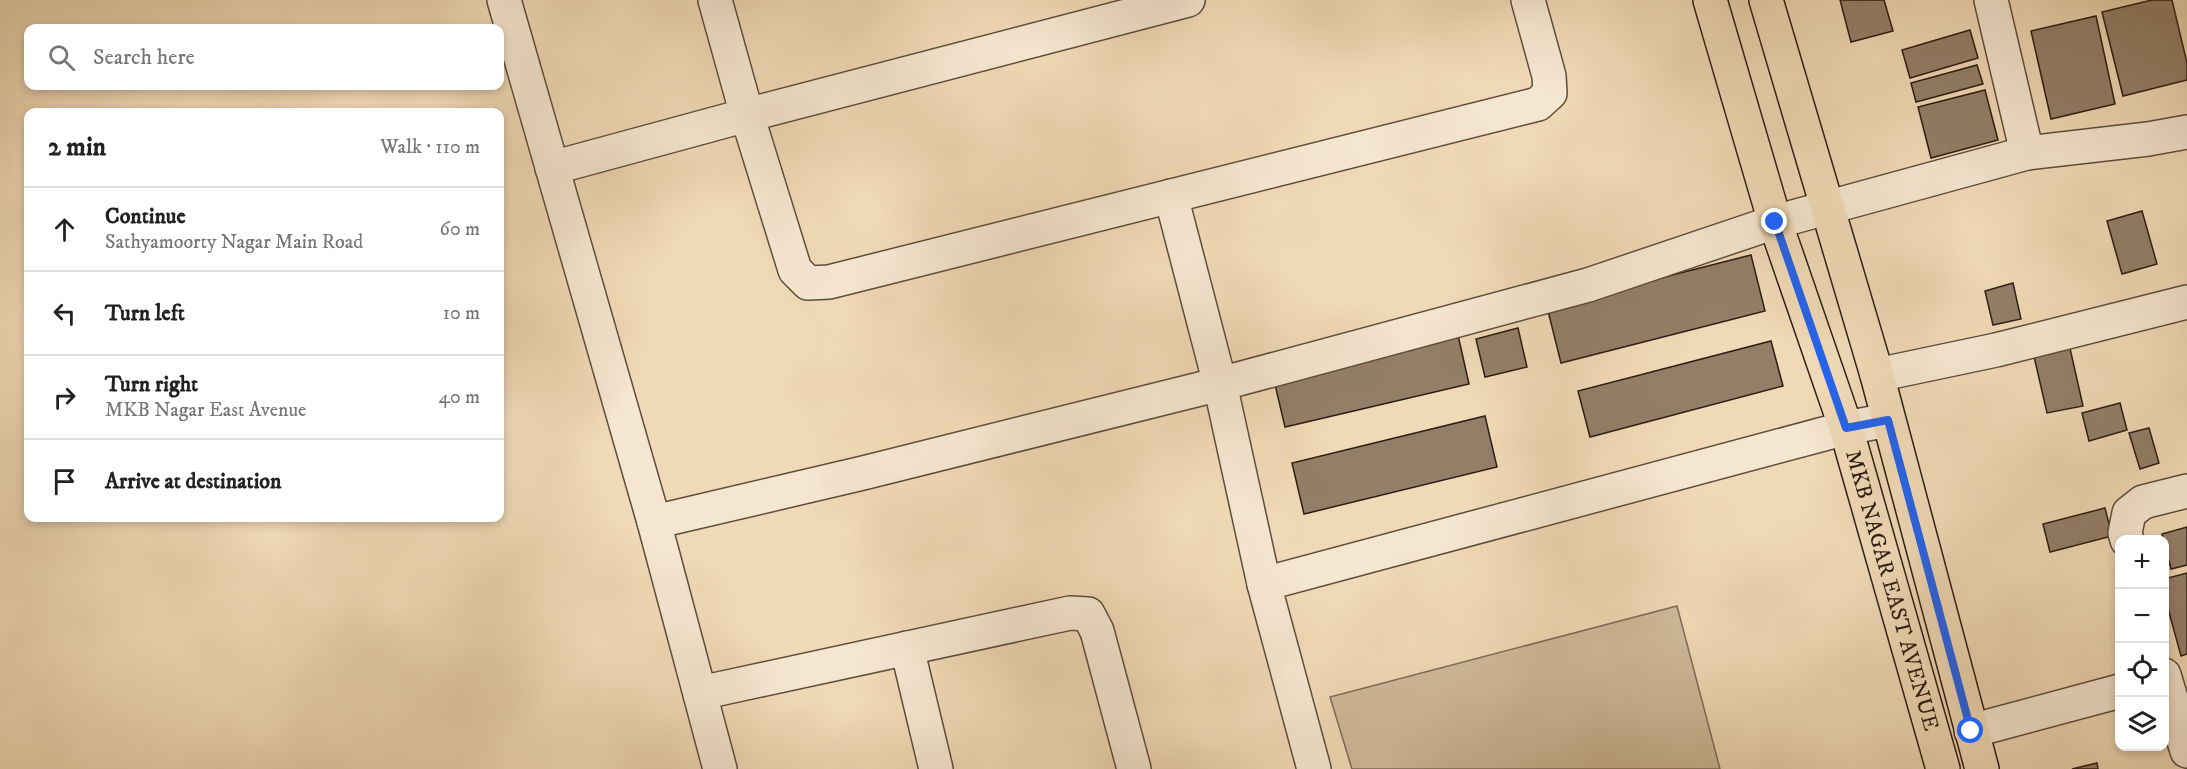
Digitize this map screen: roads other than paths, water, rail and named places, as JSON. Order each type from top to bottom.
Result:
[{"type":"main road","name":"MKB NAGAR EAST AVENUE","points":[[1710,0],[1775,222],[1846,428],[1943,769]]},
{"type":"main road","points":[[1766,0],[1877,375],[1982,769]]},
{"type":"street","points":[[504,0],[654,522],[720,769]]},
{"type":"street","points":[[715,0],[747,115],[795,270],[808,283],[829,282],[1538,104],[1550,93],[1549,76],[1528,0]]},
{"type":"street","points":[[552,168],[1188,0]]},
{"type":"street","points":[[1991,0],[2027,153]]},
{"type":"street","points":[[654,522],[863,473],[1220,384],[1588,285],[1775,222],[2027,153],[2148,139],[2187,132]]},
{"type":"street","points":[[1172,196],[1220,384],[1264,584],[1314,769]]},
{"type":"street","points":[[1877,375],[1996,350],[2187,302]]},
{"type":"street","points":[[1264,584],[1846,428],[1888,420]]},
{"type":"street","points":[[2126,535],[2129,513],[2143,502],[2187,491]]},
{"type":"street","points":[[700,693],[1070,613],[1088,614],[1097,632],[1134,769]]},
{"type":"street","points":[[907,648],[936,769]]},
{"type":"street","points":[[2170,676],[2187,751]]},
{"type":"street","points":[[1971,731],[2115,692]]}]
